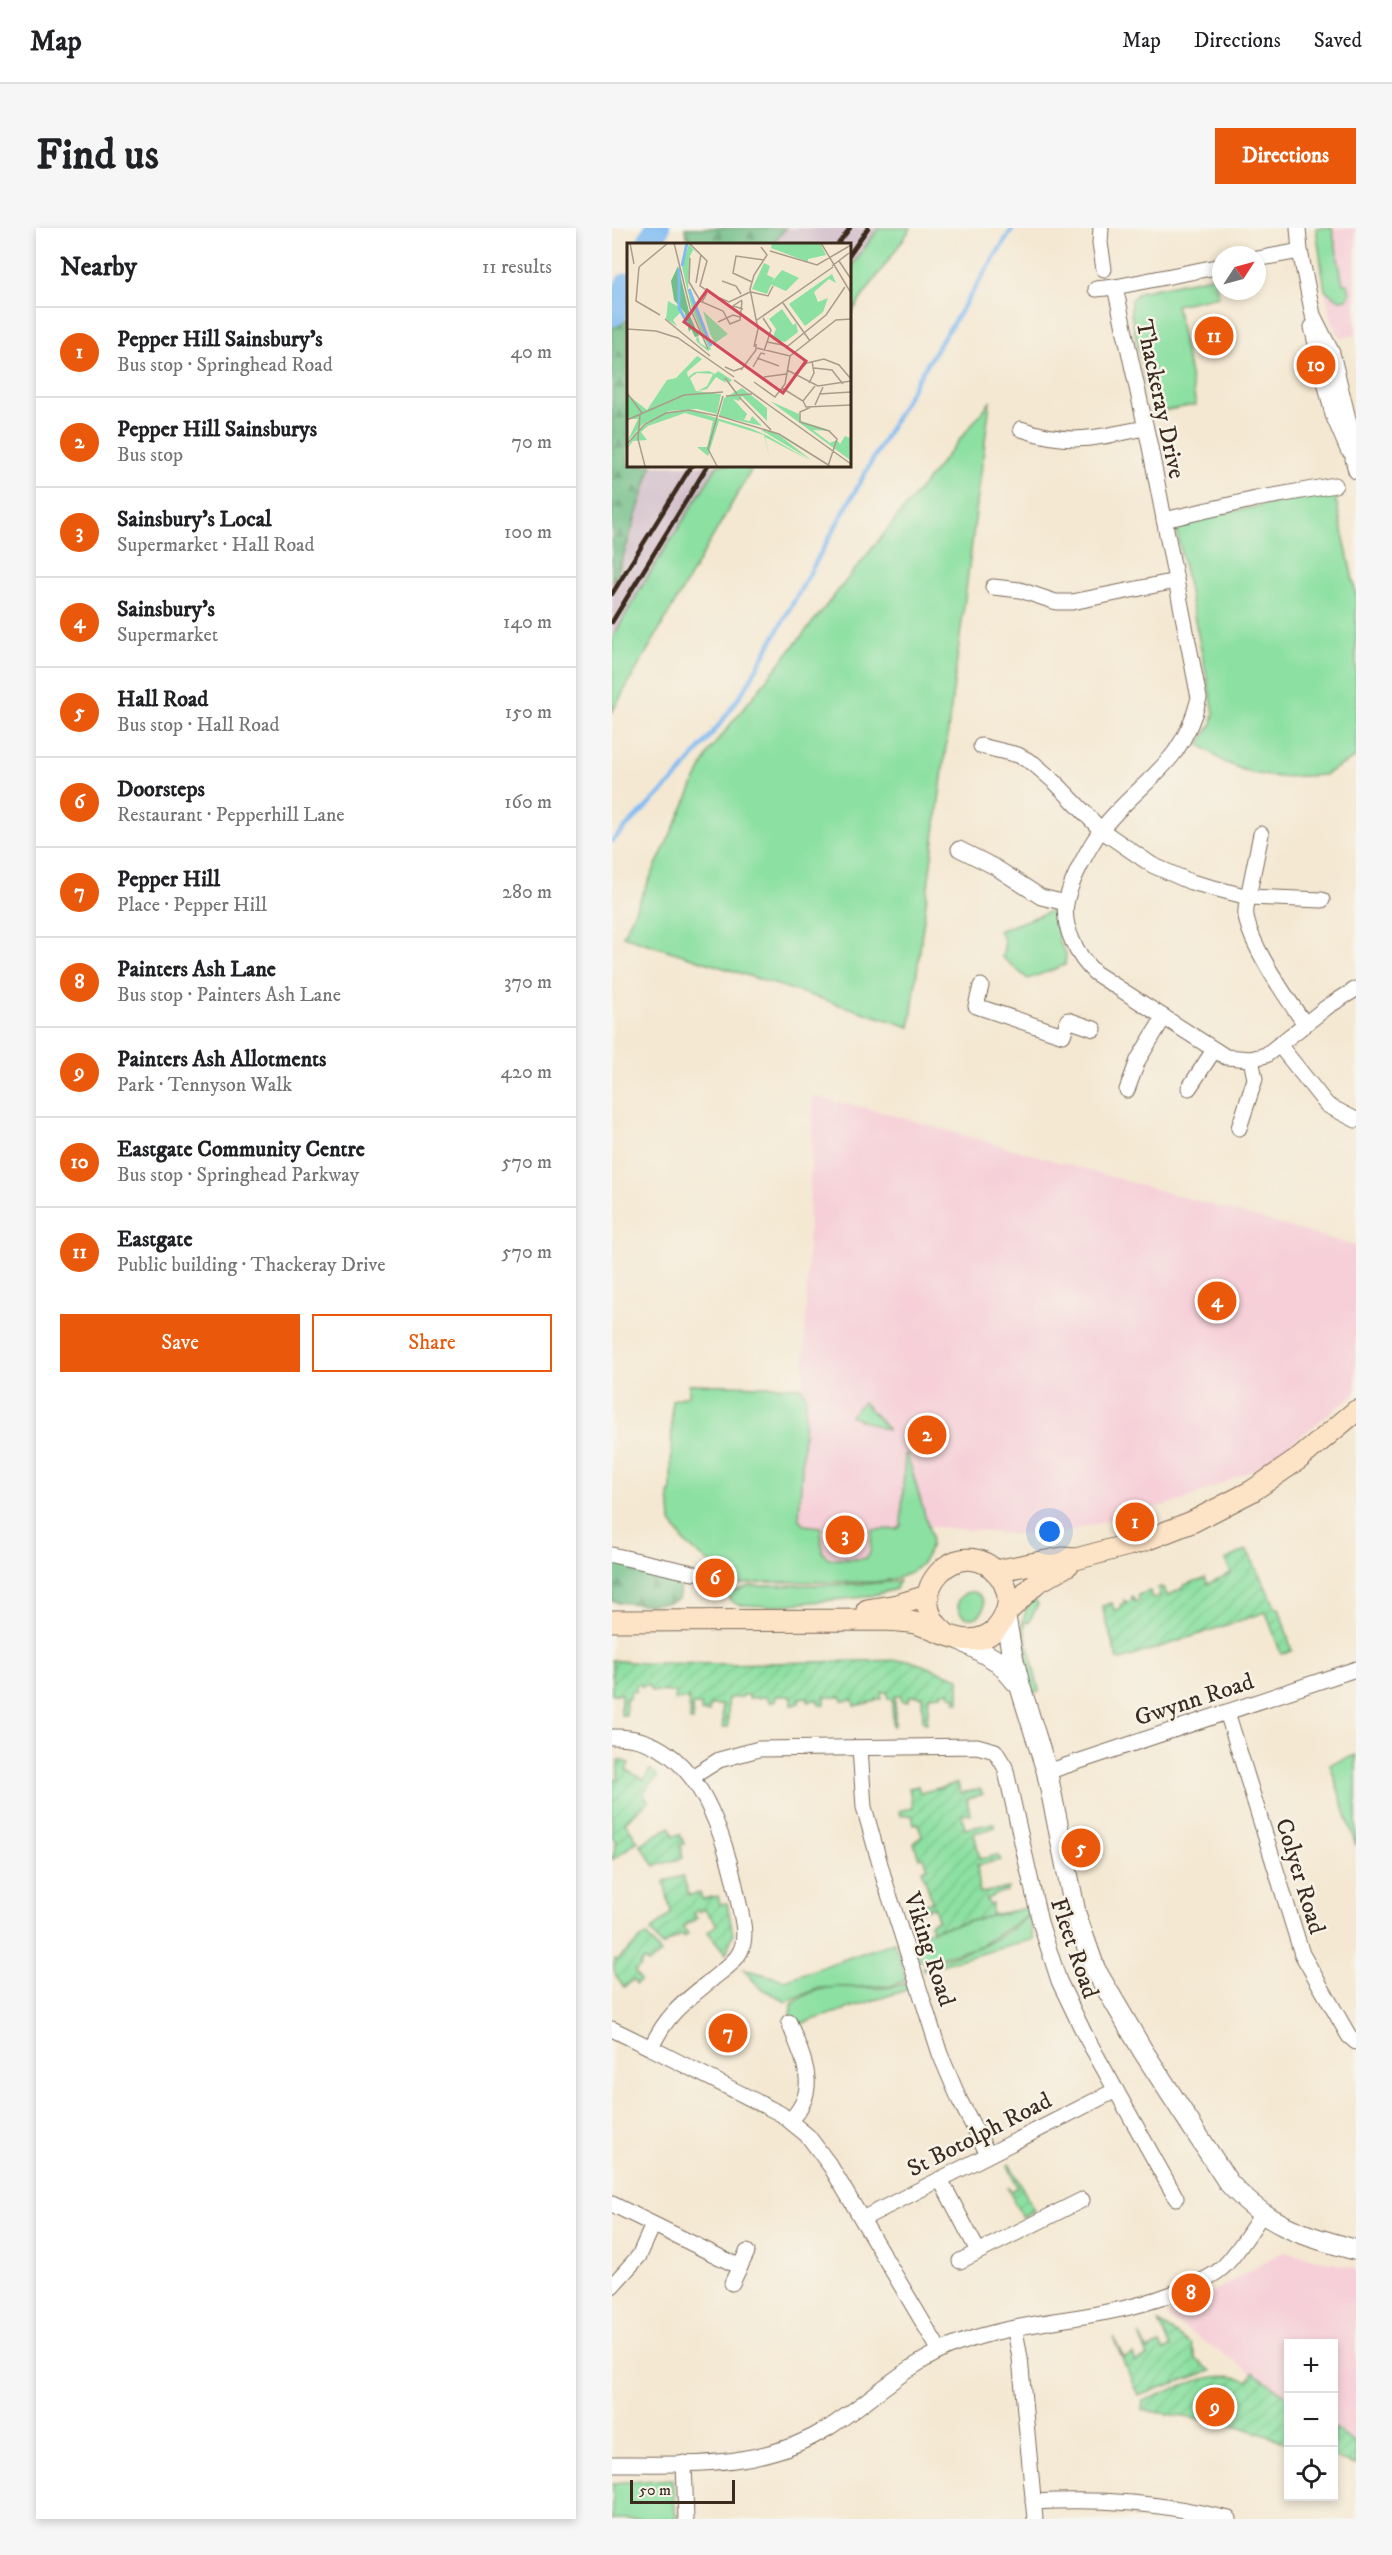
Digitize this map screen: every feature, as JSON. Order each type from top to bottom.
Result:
[{"type":"main road","points":[[612,1621],[887,1620],[913,1623],[953,1636],[975,1639],[988,1635],[998,1626],[1005,1614],[1036,1583],[1076,1559],[1162,1535],[1220,1508],[1252,1491],[1293,1463],[1356,1411]]},
{"type":"main road","points":[[995,1571],[1062,1558],[1076,1559]]},
{"type":"main road","points":[[612,1613],[858,1610],[897,1605],[931,1587],[947,1565],[966,1560],[986,1564],[995,1571],[1006,1589],[1008,1602],[1005,1614]]},
{"type":"main road","points":[[931,1587],[931,1617],[953,1636]]},
{"type":"street","points":[[1101,228],[1100,243],[1104,269]]},
{"type":"street","points":[[1298,228],[1300,251],[1313,315],[1332,353],[1355,447],[1355,465]]},
{"type":"street","points":[[1266,257],[1300,251]]},
{"type":"street","points":[[1096,289],[1212,268]]},
{"type":"street","name":"Thackeray Drive","points":[[1066,903],[1083,862],[1101,830],[1173,754],[1193,720],[1199,698],[1115,287]]},
{"type":"street","points":[[1021,429],[1047,438],[1077,440],[1145,428]]},
{"type":"street","points":[[1164,520],[1256,499],[1335,485]]},
{"type":"street","points":[[993,587],[1025,591],[1056,602],[1072,603],[1176,581]]},
{"type":"street","points":[[981,746],[1017,755],[1034,763],[1101,830],[1119,844],[1169,873],[1208,887],[1248,897],[1323,900]]},
{"type":"street","points":[[1261,834],[1245,915],[1254,938],[1278,983],[1305,1024]]},
{"type":"street","points":[[959,849],[995,867],[1041,897],[1066,903],[1071,936],[1087,966],[1226,1057],[1251,1059],[1266,1055],[1305,1024],[1356,989]]},
{"type":"street","points":[[981,986],[976,1006],[1063,1035],[1068,1020],[1094,1029]]},
{"type":"street","points":[[1127,1090],[1138,1059],[1164,1017]]},
{"type":"street","points":[[1280,1046],[1327,1105],[1356,1120]]},
{"type":"street","points":[[1189,1088],[1214,1050]]},
{"type":"street","points":[[1239,1128],[1255,1079],[1251,1059]]},
{"type":"street","points":[[612,1555],[693,1573]]},
{"type":"street","points":[[1005,1614],[1011,1654],[1047,1772],[1076,1915],[1095,1969],[1143,2051],[1228,2182],[1262,2214],[1297,2233],[1356,2250]]},
{"type":"street","points":[[953,1636],[999,1662],[1020,1686]]},
{"type":"street","name":"Gwynn Road","points":[[1047,1772],[1356,1669]]},
{"type":"street","name":"Colyer Road","points":[[1227,1713],[1302,1954],[1349,2036],[1356,2042]]},
{"type":"street","points":[[612,1737],[627,1737],[657,1746],[673,1756],[692,1777],[726,1847],[744,1940],[740,1953],[732,1962],[667,2018],[651,2048]]},
{"type":"street","name":"Fleet Road","points":[[692,1777],[719,1760],[755,1750],[980,1746],[990,1748],[1000,1756],[1005,1767],[1040,1922],[1054,1969],[1072,2010],[1176,2198]]},
{"type":"street","name":"Viking Road","points":[[860,1748],[864,1807],[885,1882],[940,2054],[960,2101],[988,2154]]},
{"type":"street","points":[[789,2022],[809,2079],[807,2097],[790,2120]]},
{"type":"street","points":[[612,2030],[790,2120],[818,2148],[940,2351]]},
{"type":"street","name":"St Botolph Road","points":[[862,2219],[1116,2090]]},
{"type":"street","points":[[940,2178],[978,2251]]},
{"type":"street","points":[[960,2261],[1082,2200]]},
{"type":"street","points":[[612,2204],[740,2267]]},
{"type":"street","points":[[612,2464],[738,2461],[769,2454],[807,2439],[832,2425],[896,2378],[940,2351],[976,2338],[1128,2309],[1168,2297],[1195,2284],[1223,2267],[1262,2214]]},
{"type":"street","points":[[612,2286],[639,2256],[653,2225]]},
{"type":"street","points":[[732,2283],[747,2252]]},
{"type":"street","points":[[1015,2330],[1035,2519]]},
{"type":"street","points":[[684,2463],[686,2519]]},
{"type":"street","points":[[1033,2502],[1105,2499],[1159,2505],[1229,2519]]},
{"type":"shaded area","points":[[786,228],[905,228],[850,309],[850,243],[773,243]]},
{"type":"shaded area","points":[[1319,228],[1356,228],[1356,335],[1341,338],[1333,324],[1325,290],[1328,288]]},
{"type":"shaded area","points":[[640,466],[746,466],[612,696],[612,523]]},
{"type":"shaded area","points":[[813,1096],[882,1112],[1356,1246],[1356,1393],[1260,1467],[1181,1501],[1047,1537],[905,1524],[897,1529],[873,1529],[870,1533],[868,1557],[853,1560],[826,1558],[822,1550],[821,1526],[804,1525],[799,1519]]},
{"type":"shaded area","points":[[1288,2252],[1356,2269],[1356,2443],[1338,2431],[1338,2339],[1284,2339],[1284,2394],[1166,2316],[1228,2284],[1280,2253]]},
{"type":"green space","points":[[685,228],[786,228],[773,243],[691,243],[692,241],[686,236]]},
{"type":"green space","points":[[879,228],[911,228],[850,315],[850,269]]},
{"type":"green space","points":[[1316,228],[1332,228],[1343,284],[1348,284],[1350,294],[1347,299],[1340,300],[1325,290]]},
{"type":"green space","points":[[1212,277],[1212,297],[1176,305],[1196,405],[1152,413],[1131,314],[1131,300],[1139,292]]},
{"type":"green space","points":[[627,320],[627,466],[652,466],[618,573],[612,582],[612,322],[620,325]]},
{"type":"green space","points":[[990,402],[910,1027],[623,936],[710,750]]},
{"type":"green space","points":[[717,466],[753,466],[612,712],[612,639],[644,583]]},
{"type":"green space","points":[[1334,491],[1356,595],[1356,757],[1324,775],[1279,777],[1251,773],[1224,762],[1199,744],[1212,724],[1214,712],[1175,523]]},
{"type":"green space","points":[[1051,911],[1056,916],[1059,942],[1066,953],[1065,965],[1028,979],[1002,957],[1004,943],[998,931]]},
{"type":"green space","points":[[689,1384],[801,1387],[806,1396],[799,1519],[804,1525],[821,1527],[822,1552],[828,1559],[864,1559],[870,1553],[872,1530],[897,1529],[901,1526],[905,1454],[907,1454],[931,1536],[929,1551],[922,1563],[911,1572],[882,1581],[768,1582],[727,1586],[718,1570],[685,1543],[671,1522],[669,1493],[671,1493],[672,1400],[689,1395]]},
{"type":"green space","points":[[863,1402],[886,1427],[887,1430],[850,1416]]},
{"type":"green space","points":[[1247,1550],[1276,1608],[1279,1608],[1292,1651],[1281,1654],[1266,1612],[1121,1660],[1117,1659],[1102,1606],[1112,1603],[1114,1610],[1122,1608],[1121,1604],[1125,1603],[1124,1600],[1132,1601],[1132,1597],[1136,1602],[1139,1601],[1138,1595],[1150,1591],[1152,1599],[1160,1596],[1158,1588],[1162,1587],[1168,1596],[1184,1585],[1205,1578],[1208,1584],[1231,1573],[1225,1560]]},
{"type":"green space","points":[[612,1563],[675,1576],[680,1583],[679,1598],[658,1604],[612,1601]]},
{"type":"green space","points":[[899,1581],[896,1589],[865,1597],[769,1606],[739,1605],[732,1602],[726,1594],[750,1586],[866,1584]]},
{"type":"green space","points":[[971,1592],[980,1596],[984,1605],[980,1614],[971,1618],[962,1614],[958,1605],[962,1596]]},
{"type":"green space","points":[[1032,1596],[1038,1604],[1029,1622],[1025,1622],[1025,1632],[1039,1691],[1033,1693],[1022,1644],[1023,1620]]},
{"type":"green space","points":[[612,1660],[642,1663],[725,1664],[908,1660],[959,1678],[959,1703],[956,1703],[955,1696],[950,1696],[950,1692],[929,1696],[927,1723],[923,1722],[922,1696],[910,1696],[909,1701],[901,1701],[901,1696],[895,1696],[895,1725],[893,1726],[892,1699],[888,1699],[887,1692],[881,1692],[881,1699],[854,1706],[853,1700],[842,1701],[842,1697],[825,1697],[825,1705],[820,1705],[816,1699],[808,1702],[808,1697],[799,1698],[799,1703],[792,1705],[792,1696],[776,1696],[775,1702],[769,1702],[768,1697],[749,1698],[749,1695],[743,1695],[728,1698],[728,1727],[723,1727],[722,1705],[710,1705],[709,1712],[701,1712],[701,1705],[692,1705],[693,1721],[690,1721],[689,1699],[675,1700],[675,1692],[651,1691],[648,1685],[642,1687],[642,1685],[636,1685],[636,1691],[631,1691],[629,1698],[626,1698],[626,1715],[621,1715],[621,1694],[612,1694]]},
{"type":"green space","points":[[1356,1755],[1356,1846],[1330,1764]]},
{"type":"green space","points":[[618,1760],[629,1763],[626,1770],[644,1780],[650,1769],[658,1777],[643,1793],[649,1801],[625,1822],[638,1841],[612,1860],[617,1841],[612,1838],[612,1779],[618,1779]]},
{"type":"green space","points":[[958,1783],[960,1793],[980,1789],[983,1794],[967,1799],[970,1814],[962,1815],[965,1829],[994,1823],[994,1828],[974,1833],[980,1859],[997,1855],[1001,1860],[977,1865],[980,1893],[1008,1888],[1007,1891],[986,1899],[988,1904],[992,1903],[992,1915],[1012,1911],[932,1930],[930,1923],[938,1920],[934,1907],[917,1912],[914,1907],[932,1901],[922,1870],[928,1868],[924,1857],[919,1858],[914,1843],[922,1836],[918,1823],[914,1824],[912,1815],[900,1816],[899,1811],[913,1807],[909,1788],[918,1786],[920,1793]]},
{"type":"green space","points":[[670,1827],[674,1836],[680,1834],[684,1844],[680,1845],[683,1858],[655,1866],[640,1844]]},
{"type":"green space","points":[[683,1876],[689,1895],[700,1893],[702,1899],[718,1896],[720,1904],[727,1903],[733,1934],[726,1954],[708,1932],[717,1924],[704,1909],[700,1912],[698,1909],[693,1913],[697,1918],[683,1927],[688,1934],[684,1937],[682,1934],[662,1946],[651,1931],[671,1913],[664,1881]]},
{"type":"green space","points":[[1026,1908],[1028,1914],[1025,1918],[978,1947],[923,1962],[920,1960],[912,1935]]},
{"type":"green space","points":[[1028,1916],[1034,1939],[923,1970],[926,1964],[992,1941]]},
{"type":"green space","points":[[646,1935],[661,1954],[648,1964],[645,1960],[640,1964],[641,1966],[635,1971],[640,1981],[636,1984],[633,1980],[624,1987],[615,1974],[615,1959],[617,1960]]},
{"type":"green space","points":[[894,1942],[906,1980],[891,1986],[819,1988],[786,2002],[758,1986],[744,1969],[785,1980]]},
{"type":"green space","points":[[907,1983],[909,1989],[800,2024],[794,2025],[790,2014],[792,2004],[809,1993],[824,1989],[884,1988]]},
{"type":"green space","points":[[1010,2164],[1034,2211],[1022,2217],[1007,2187],[1011,2191],[1017,2187],[1008,2165]]},
{"type":"green space","points":[[1159,2323],[1191,2344],[1196,2359],[1211,2371],[1138,2395],[1113,2337],[1124,2358],[1133,2354],[1136,2362],[1148,2356],[1139,2335],[1148,2350],[1160,2344],[1164,2351],[1171,2347]]},
{"type":"green space","points":[[1253,2372],[1284,2394],[1284,2442],[1238,2426],[1142,2410],[1143,2401],[1195,2381],[1222,2376],[1248,2381]]},
{"type":"green space","points":[[1338,2431],[1356,2443],[1356,2465],[1338,2459]]},
{"type":"green space","points":[[672,2479],[676,2519],[612,2519],[612,2483]]},
{"type":"waterway","points":[[650,243],[657,228]]},
{"type":"waterway","points":[[612,841],[679,775],[723,720],[748,684],[917,380],[1013,228]]},
{"type":"waterway","points":[[614,313],[627,287]]},
{"type":"railway","points":[[839,243],[850,228]]},
{"type":"railway","points":[[850,254],[868,228]]},
{"type":"railway","points":[[612,594],[691,466]]},
{"type":"railway","points":[[612,622],[707,466]]},
{"type":"place","name":"Eastgate","points":[[1214,336]]},
{"type":"place","name":"Eastgate Community Centre","points":[[1316,365]]},
{"type":"place","name":"Sainsbury's","points":[[1217,1301]]},
{"type":"place","name":"Pepper Hill Sainsburys","points":[[927,1435]]},
{"type":"place","name":"Pepper Hill Sainsbury's","points":[[1135,1522]]},
{"type":"place","name":"Sainsbury's Local","points":[[845,1535]]},
{"type":"place","name":"Doorsteps","points":[[715,1578]]},
{"type":"place","name":"Hall Road","points":[[1081,1848]]},
{"type":"place","name":"Pepper Hill","points":[[728,2033]]},
{"type":"place","name":"Painters Ash Lane","points":[[1191,2293]]},
{"type":"place","name":"Painters Ash Allotments","points":[[1215,2407]]}]
